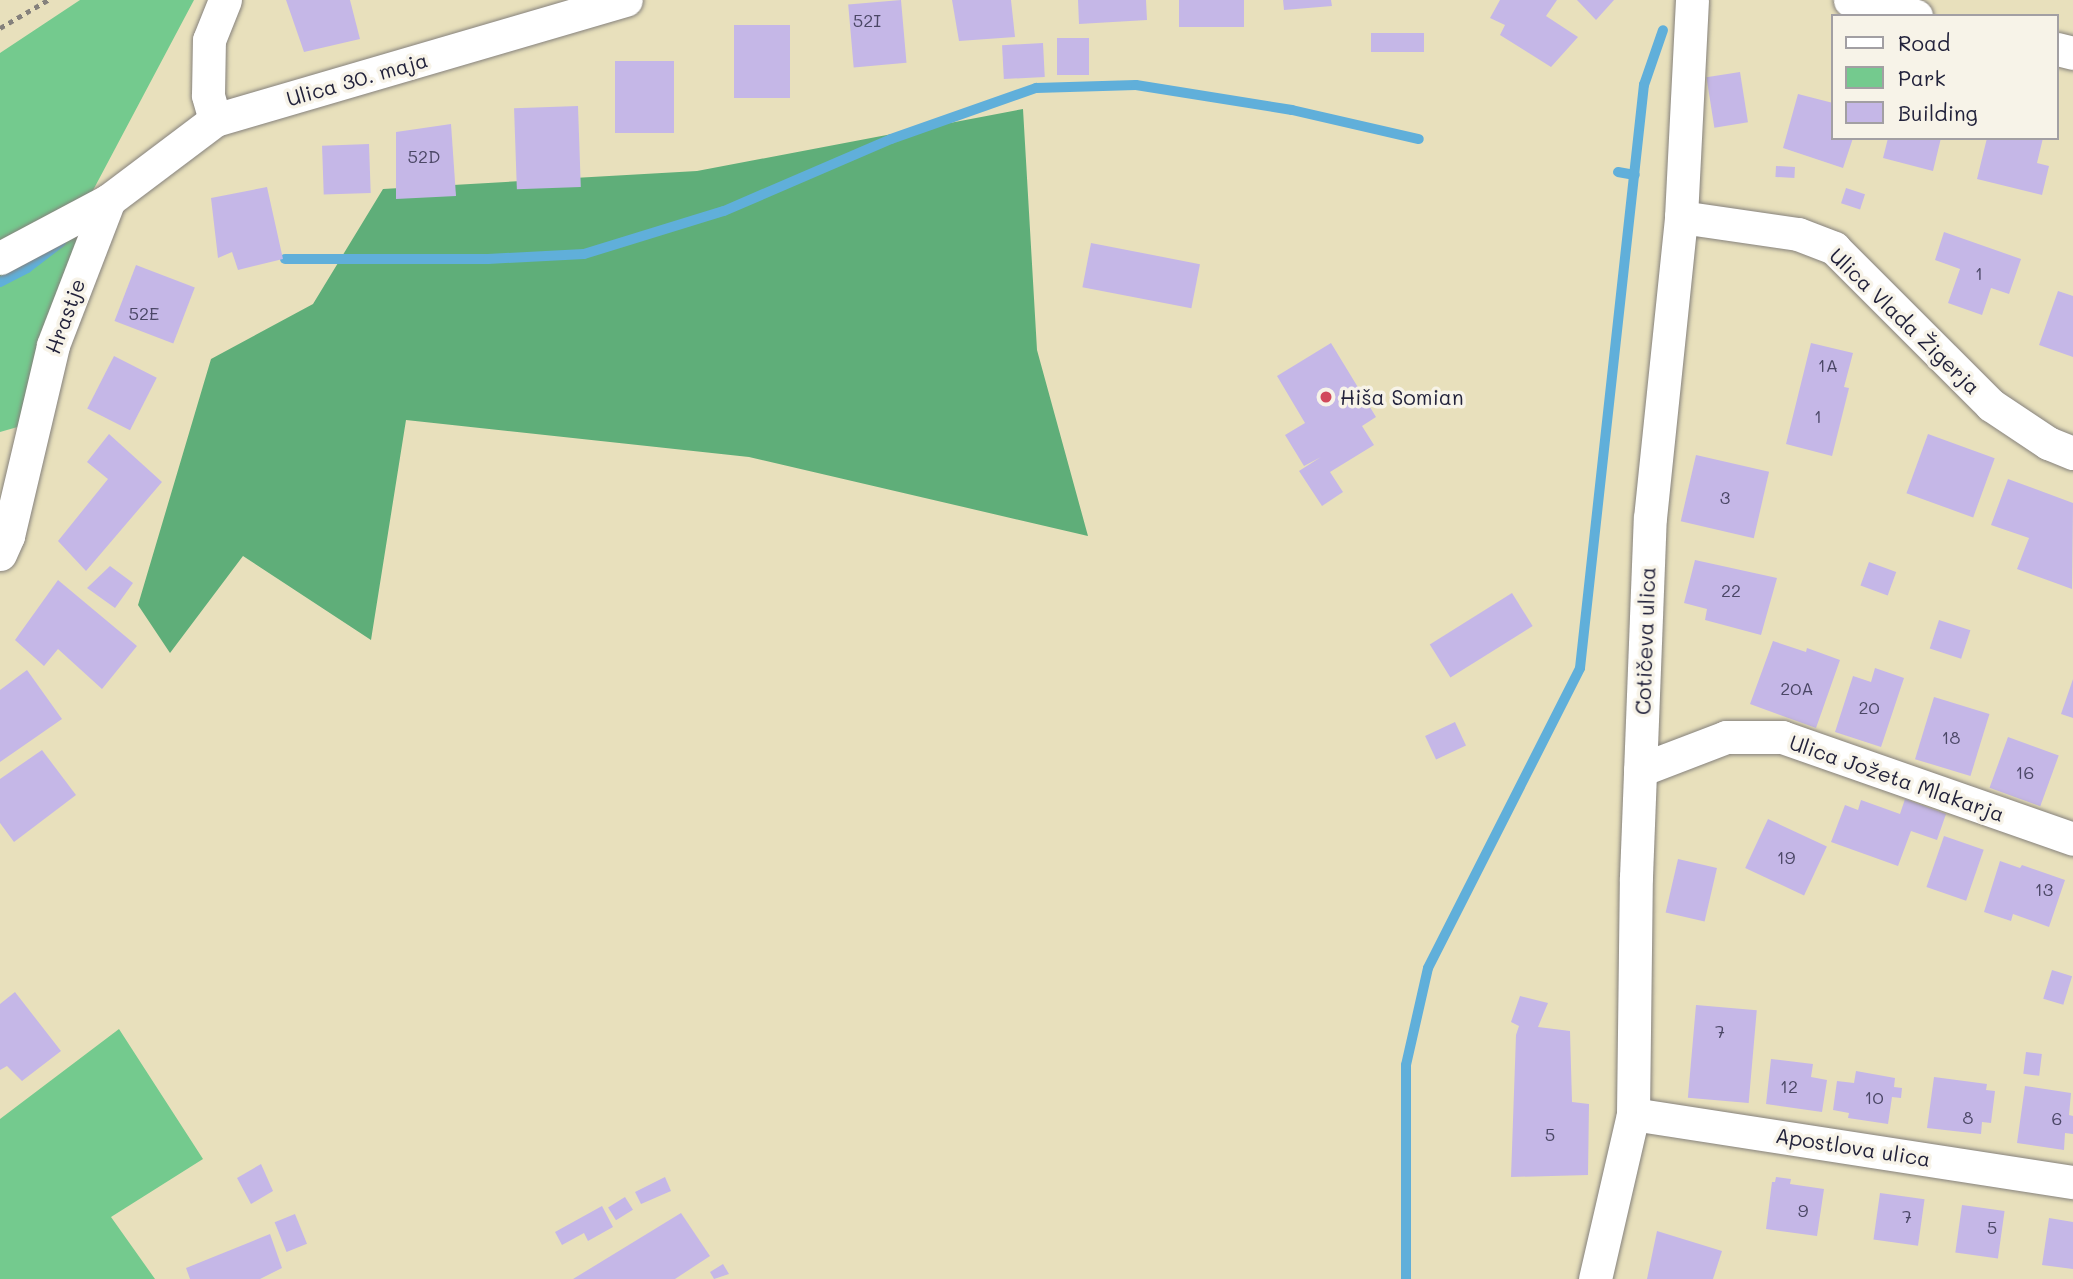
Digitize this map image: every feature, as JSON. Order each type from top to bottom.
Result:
[{"type":"street","points":[[215,120],[208,95],[209,40],[225,0]]},
{"type":"street","name":"Ulica 30. maja","points":[[109,200],[215,120],[626,0]]},
{"type":"street","name":"Cotičeva ulica","points":[[1595,1279],[1633,1114],[1636,877],[1650,518],[1681,217],[1692,0]]},
{"type":"street","points":[[1850,0],[1908,14]]},
{"type":"street","points":[[0,258],[109,200]]},
{"type":"street","name":"Hrastje","points":[[0,554],[8,536],[53,345],[109,200]]},
{"type":"street","name":"Ulica Vlada Žigerja","points":[[1681,217],[1798,233],[1834,248],[1991,405],[2048,443],[2073,453]]},
{"type":"street","name":"Ulica Jožeta Mlakarja","points":[[1640,769],[1726,737],[1782,737],[2073,839]]},
{"type":"street","name":"Apostlova ulica","points":[[1633,1114],[2073,1182]]},
{"type":"path","points":[[0,28],[48,0]]},
{"type":"green space","points":[[80,0],[194,0],[90,196],[21,426],[0,432],[0,53]]},
{"type":"green space","points":[[1023,109],[1037,350],[1088,536],[749,457],[406,420],[371,640],[243,556],[170,653],[138,605],[211,359],[313,304],[383,189],[697,171]]},
{"type":"green space","points":[[119,1029],[203,1159],[111,1217],[155,1279],[0,1279],[0,1119]]},
{"type":"building","points":[[286,0],[350,0],[360,39],[304,52]]},
{"type":"building","points":[[901,0],[906,63],[854,67],[848,5]]},
{"type":"building","points":[[952,0],[1011,0],[1015,37],[959,41]]},
{"type":"building","points":[[1078,0],[1146,0],[1147,20],[1079,24]]},
{"type":"building","points":[[1179,0],[1244,0],[1244,27],[1179,27]]},
{"type":"building","points":[[1283,0],[1331,0],[1332,6],[1284,10]]},
{"type":"building","points":[[1500,0],[1557,0],[1546,16],[1578,37],[1551,67],[1500,35],[1505,25],[1490,18]]},
{"type":"building","points":[[1577,0],[1614,0],[1596,20]]},
{"type":"building","points":[[734,25],[790,25],[790,98],[734,98]]},
{"type":"building","points":[[1371,33],[1424,33],[1424,52],[1371,52]]},
{"type":"building","points":[[1057,38],[1089,38],[1089,75],[1057,75]]},
{"type":"building","points":[[1043,43],[1045,77],[1004,79],[1002,45]]},
{"type":"building","points":[[615,61],[674,61],[674,133],[615,133]]},
{"type":"building","points":[[1740,72],[1748,122],[1714,128],[1706,77]]},
{"type":"building","points":[[1798,94],[1832,103],[1832,140],[1852,140],[1843,168],[1783,148]]},
{"type":"building","points":[[578,106],[581,187],[517,189],[514,108]]},
{"type":"building","points":[[451,124],[456,196],[396,199],[396,132]]},
{"type":"building","points":[[1888,140],[1941,140],[1933,171],[1883,158]]},
{"type":"building","points":[[1987,140],[2043,140],[2037,163],[2049,166],[2042,195],[1977,179]]},
{"type":"building","points":[[369,144],[371,193],[324,195],[322,146]]},
{"type":"building","points":[[1776,166],[1795,167],[1794,178],[1775,177]]},
{"type":"building","points":[[267,187],[283,259],[238,270],[232,252],[218,258],[211,198]]},
{"type":"building","points":[[1846,188],[1865,194],[1860,209],[1841,203]]},
{"type":"building","points":[[1944,232],[2021,259],[2009,294],[1991,288],[1982,315],[1948,303],[1960,269],[1935,260]]},
{"type":"building","points":[[1091,243],[1200,264],[1191,308],[1082,287]]},
{"type":"building","points":[[136,265],[195,288],[173,344],[114,321]]},
{"type":"building","points":[[2058,291],[2073,296],[2073,357],[2039,345]]},
{"type":"building","name":"Hiša Somian","points":[[1331,343],[1376,417],[1362,426],[1374,445],[1330,472],[1343,492],[1322,506],[1299,471],[1321,457],[1304,466],[1285,435],[1305,423],[1277,376]]},
{"type":"building","points":[[1811,343],[1853,353],[1844,387],[1849,388],[1832,456],[1786,444]]},
{"type":"building","points":[[114,356],[157,378],[130,430],[87,409]]},
{"type":"building","points":[[109,434],[162,482],[86,571],[58,541],[108,479],[87,462]]},
{"type":"building","points":[[1928,434],[1995,458],[1973,517],[1906,493]]},
{"type":"building","points":[[1696,455],[1769,472],[1754,538],[1681,521]]},
{"type":"building","points":[[2008,479],[2073,503],[2072,589],[2017,569],[2029,538],[1991,525]]},
{"type":"building","points":[[1695,560],[1777,578],[1761,635],[1705,620],[1707,609],[1684,603]]},
{"type":"building","points":[[1869,562],[1896,572],[1888,595],[1860,585]]},
{"type":"building","points":[[110,566],[133,583],[115,608],[87,588]]},
{"type":"building","points":[[58,580],[137,646],[102,689],[58,649],[44,666],[15,640]]},
{"type":"building","points":[[1512,593],[1533,626],[1450,677],[1430,644]]},
{"type":"building","points":[[1939,620],[1970,630],[1961,659],[1930,649]]},
{"type":"building","points":[[1773,641],[1806,652],[1807,648],[1840,660],[1816,728],[1750,704]]},
{"type":"building","points":[[1875,668],[1904,678],[1881,747],[1835,732],[1853,676],[1871,682]]},
{"type":"building","points":[[27,670],[62,719],[0,762],[0,690]]},
{"type":"building","points":[[2073,679],[2073,718],[2061,714]]},
{"type":"building","points":[[1934,697],[1989,714],[1970,776],[1915,759]]},
{"type":"building","points":[[1455,722],[1466,746],[1436,760],[1425,736]]},
{"type":"building","points":[[2008,737],[2059,755],[2040,806],[1990,788]]},
{"type":"building","points":[[42,750],[76,795],[14,842],[0,823],[0,779]]},
{"type":"building","points":[[1905,799],[1946,814],[1937,840],[1911,831],[1898,866],[1831,842],[1845,805],[1858,810],[1861,800],[1900,814]]},
{"type":"building","points":[[1768,819],[1827,846],[1804,895],[1745,868]]},
{"type":"building","points":[[1944,836],[1984,850],[1966,901],[1926,887]]},
{"type":"building","points":[[1678,859],[1717,868],[1705,922],[1666,913]]},
{"type":"building","points":[[2000,861],[2020,868],[2022,865],[2065,880],[2049,927],[2013,914],[2011,921],[1984,912]]},
{"type":"building","points":[[2052,970],[2072,976],[2063,1005],[2043,999]]},
{"type":"building","points":[[15,992],[61,1051],[22,1081],[7,1066],[0,1070],[0,1004]]},
{"type":"building","points":[[1520,996],[1548,1003],[1538,1027],[1570,1031],[1572,1102],[1589,1104],[1588,1175],[1511,1177],[1516,1035],[1519,1026],[1511,1022]]},
{"type":"building","points":[[1696,1005],[1757,1010],[1749,1103],[1688,1098]]},
{"type":"building","points":[[2026,1052],[2042,1054],[2039,1076],[2023,1074]]},
{"type":"building","points":[[1771,1059],[1813,1064],[1811,1077],[1827,1080],[1822,1112],[1766,1104]]},
{"type":"building","points":[[1856,1071],[1895,1078],[1894,1087],[1902,1088],[1901,1098],[1892,1097],[1888,1124],[1848,1118],[1849,1113],[1833,1110],[1837,1081],[1854,1083]]},
{"type":"building","points":[[1934,1077],[1987,1084],[1986,1090],[1995,1091],[1991,1123],[1982,1122],[1981,1134],[1927,1128]]},
{"type":"building","points":[[2025,1086],[2071,1093],[2069,1115],[2073,1116],[2073,1134],[2065,1133],[2064,1150],[2017,1143]]},
{"type":"building","points":[[261,1164],[273,1191],[251,1204],[237,1178]]},
{"type":"building","points":[[665,1177],[671,1191],[641,1204],[635,1192]]},
{"type":"building","points":[[1776,1177],[1791,1179],[1790,1184],[1824,1189],[1817,1236],[1766,1229],[1772,1182],[1775,1182]]},
{"type":"building","points":[[1880,1193],[1925,1199],[1918,1246],[1873,1240]]},
{"type":"building","points":[[625,1197],[633,1210],[616,1220],[608,1208]]},
{"type":"building","points":[[1962,1205],[2005,1211],[1998,1259],[1955,1253]]},
{"type":"building","points":[[602,1206],[613,1227],[588,1241],[584,1233],[562,1245],[555,1232]]},
{"type":"building","points":[[681,1213],[710,1256],[675,1279],[573,1279]]},
{"type":"building","points":[[295,1214],[307,1244],[287,1252],[275,1222]]},
{"type":"building","points":[[2049,1218],[2073,1222],[2073,1269],[2042,1265]]},
{"type":"building","points":[[1657,1231],[1722,1251],[1713,1279],[1647,1279]]},
{"type":"building","points":[[270,1234],[282,1268],[260,1279],[190,1279],[186,1268]]},
{"type":"building","points":[[723,1264],[729,1274],[714,1279],[710,1272]]},
{"type":"waterway","points":[[1406,1279],[1406,1065],[1428,968],[1580,668],[1644,85],[1663,30]]},
{"type":"waterway","points":[[285,259],[488,259],[584,254],[724,211],[891,139],[1036,88],[1136,85],[1292,110],[1419,139]]},
{"type":"waterway","points":[[1618,172],[1635,175]]},
{"type":"waterway","points":[[0,282],[27,268],[61,242]]},
{"type":"place","name":"Hiša Somian","points":[[1326,397]]}]
